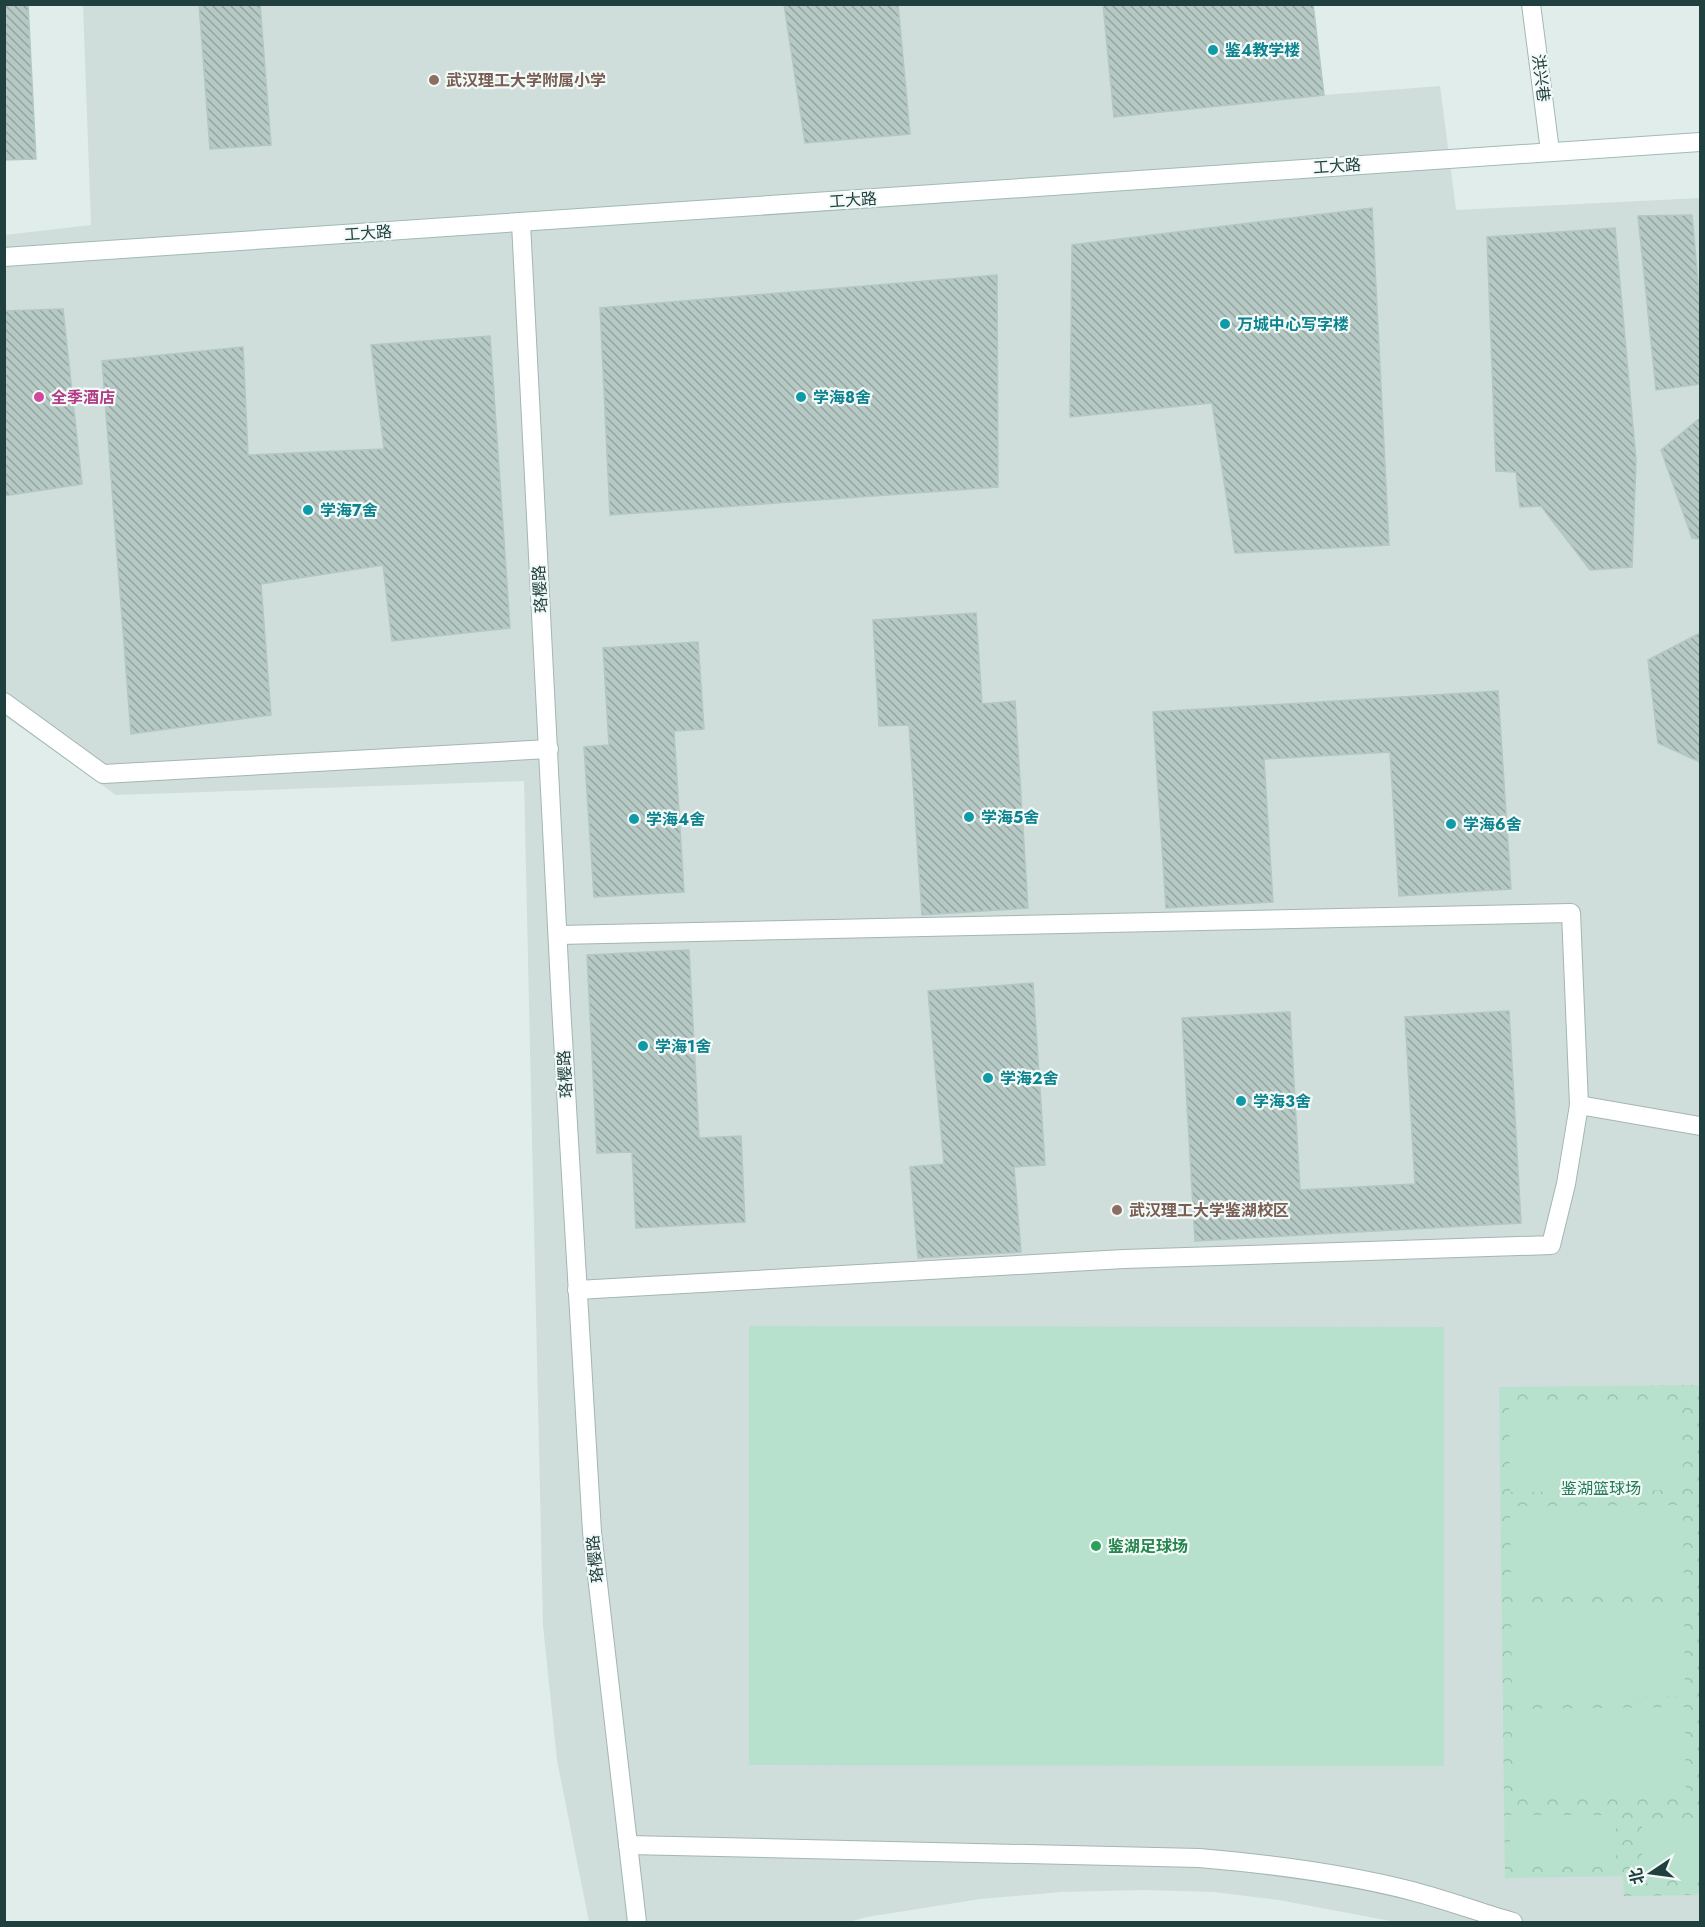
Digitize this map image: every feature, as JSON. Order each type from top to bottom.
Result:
[{"type":"street","name":"洪兴巷","points":[[1531,4],[1550,151]]},
{"type":"street","name":"工大路","points":[[4,257],[1701,142]]},
{"type":"street","name":"珞樱路","points":[[521,223],[577,1290],[592,1533],[637,1923]]},
{"type":"street","points":[[4,702],[103,774],[549,749]]},
{"type":"street","points":[[559,935],[1571,913],[1579,1105],[1566,1184],[1551,1245],[1124,1259],[577,1290]]},
{"type":"street","points":[[1579,1105],[1701,1126]]},
{"type":"street","points":[[628,1845],[1129,1856],[1260,1863],[1412,1891],[1513,1923]]},
{"type":"shaded area","name":"武汉理工大学鉴湖校区","points":[[83,5],[1313,5],[1324,95],[1440,86],[1456,210],[1700,198],[1700,1922],[1396,1922],[1279,1900],[1214,1892],[1145,1890],[1061,1892],[980,1899],[867,1917],[849,1922],[589,1922],[557,1760],[543,1626],[524,781],[116,795],[5,716],[5,235],[91,225]]},
{"type":"green space","name":"鉴湖足球场","points":[[749,1326],[1444,1327],[1444,1766],[749,1765]]},
{"type":"green space","name":"鉴湖篮球场","points":[[1700,1385],[1700,1895],[1624,1896],[1623,1876],[1505,1878],[1499,1387]]},
{"type":"green space","points":[[1682,1401],[1683,1490],[1510,1492],[1509,1403]]},
{"type":"green space","points":[[1683,1505],[1684,1594],[1511,1596],[1510,1506]]},
{"type":"green space","points":[[1684,1606],[1685,1696],[1512,1698],[1511,1608]]},
{"type":"green space","points":[[1685,1707],[1686,1797],[1513,1799],[1512,1709]]},
{"type":"green space","points":[[1510,1815],[1616,1815],[1616,1866],[1510,1867]]},
{"type":"green space","points":[[1642,1819],[1700,1820],[1700,1878],[1642,1878]]},
{"type":"building","points":[[4,4],[28,4],[36,159],[4,160]]},
{"type":"building","points":[[199,4],[260,4],[271,145],[210,149]]},
{"type":"building","points":[[784,4],[898,4],[910,134],[805,143]]},
{"type":"building","name":"鉴4教学楼","points":[[1103,4],[1313,4],[1324,95],[1114,117]]},
{"type":"building","name":"万城中心写字楼","points":[[1372,208],[1389,545],[1235,553],[1212,403],[1070,417],[1072,245]]},
{"type":"building","points":[[1692,215],[1700,304],[1700,384],[1656,390],[1638,216]]},
{"type":"building","points":[[1615,228],[1636,460],[1632,567],[1590,570],[1541,506],[1520,507],[1516,472],[1496,471],[1487,237]]},
{"type":"building","name":"学海8舍","points":[[997,275],[998,487],[610,515],[600,308]]},
{"type":"building","name":"全季酒店","points":[[63,309],[82,484],[4,496],[4,311]]},
{"type":"building","name":"学海7舍","points":[[490,336],[510,628],[392,641],[383,565],[261,584],[271,715],[131,734],[102,361],[243,347],[248,455],[384,449],[371,345]]},
{"type":"building","points":[[1700,418],[1700,539],[1692,538],[1661,450]]},
{"type":"building","name":"学海5舍","points":[[976,613],[982,704],[1015,701],[1028,908],[922,915],[909,725],[879,726],[873,620]]},
{"type":"building","points":[[1700,633],[1700,762],[1658,743],[1648,660]]},
{"type":"building","name":"学海4舍","points":[[698,642],[704,729],[674,731],[684,892],[594,897],[584,747],[609,745],[603,648]]},
{"type":"building","name":"学海6舍","points":[[1498,691],[1511,889],[1399,896],[1390,752],[1264,759],[1273,902],[1166,908],[1153,712]]},
{"type":"building","name":"学海1舍","points":[[689,950],[699,1138],[741,1136],[745,1222],[636,1228],[632,1152],[597,1153],[587,955]]},
{"type":"building","name":"学海2舍","points":[[1033,983],[1045,1165],[1014,1167],[1021,1252],[918,1258],[910,1167],[944,1164],[928,991]]},
{"type":"building","name":"学海3舍","points":[[1509,1011],[1521,1223],[1195,1241],[1182,1018],[1290,1012],[1300,1190],[1415,1184],[1405,1017]]},
{"type":"place","name":"鉴4教学楼","points":[[1213,50]]},
{"type":"place","name":"武汉理工大学附属小学","points":[[434,80]]},
{"type":"place","name":"万城中心写字楼","points":[[1225,324]]},
{"type":"place","name":"全季酒店","points":[[39,397]]},
{"type":"place","name":"学海8舍","points":[[801,397]]},
{"type":"place","name":"学海7舍","points":[[308,510]]},
{"type":"place","name":"学海5舍","points":[[969,817]]},
{"type":"place","name":"学海4舍","points":[[634,819]]},
{"type":"place","name":"学海6舍","points":[[1451,824]]},
{"type":"place","name":"学海1舍","points":[[643,1046]]},
{"type":"place","name":"学海2舍","points":[[988,1078]]},
{"type":"place","name":"学海3舍","points":[[1241,1101]]},
{"type":"place","name":"武汉理工大学鉴湖校区","points":[[1117,1210]]},
{"type":"place","name":"鉴湖足球场","points":[[1096,1546]]}]
